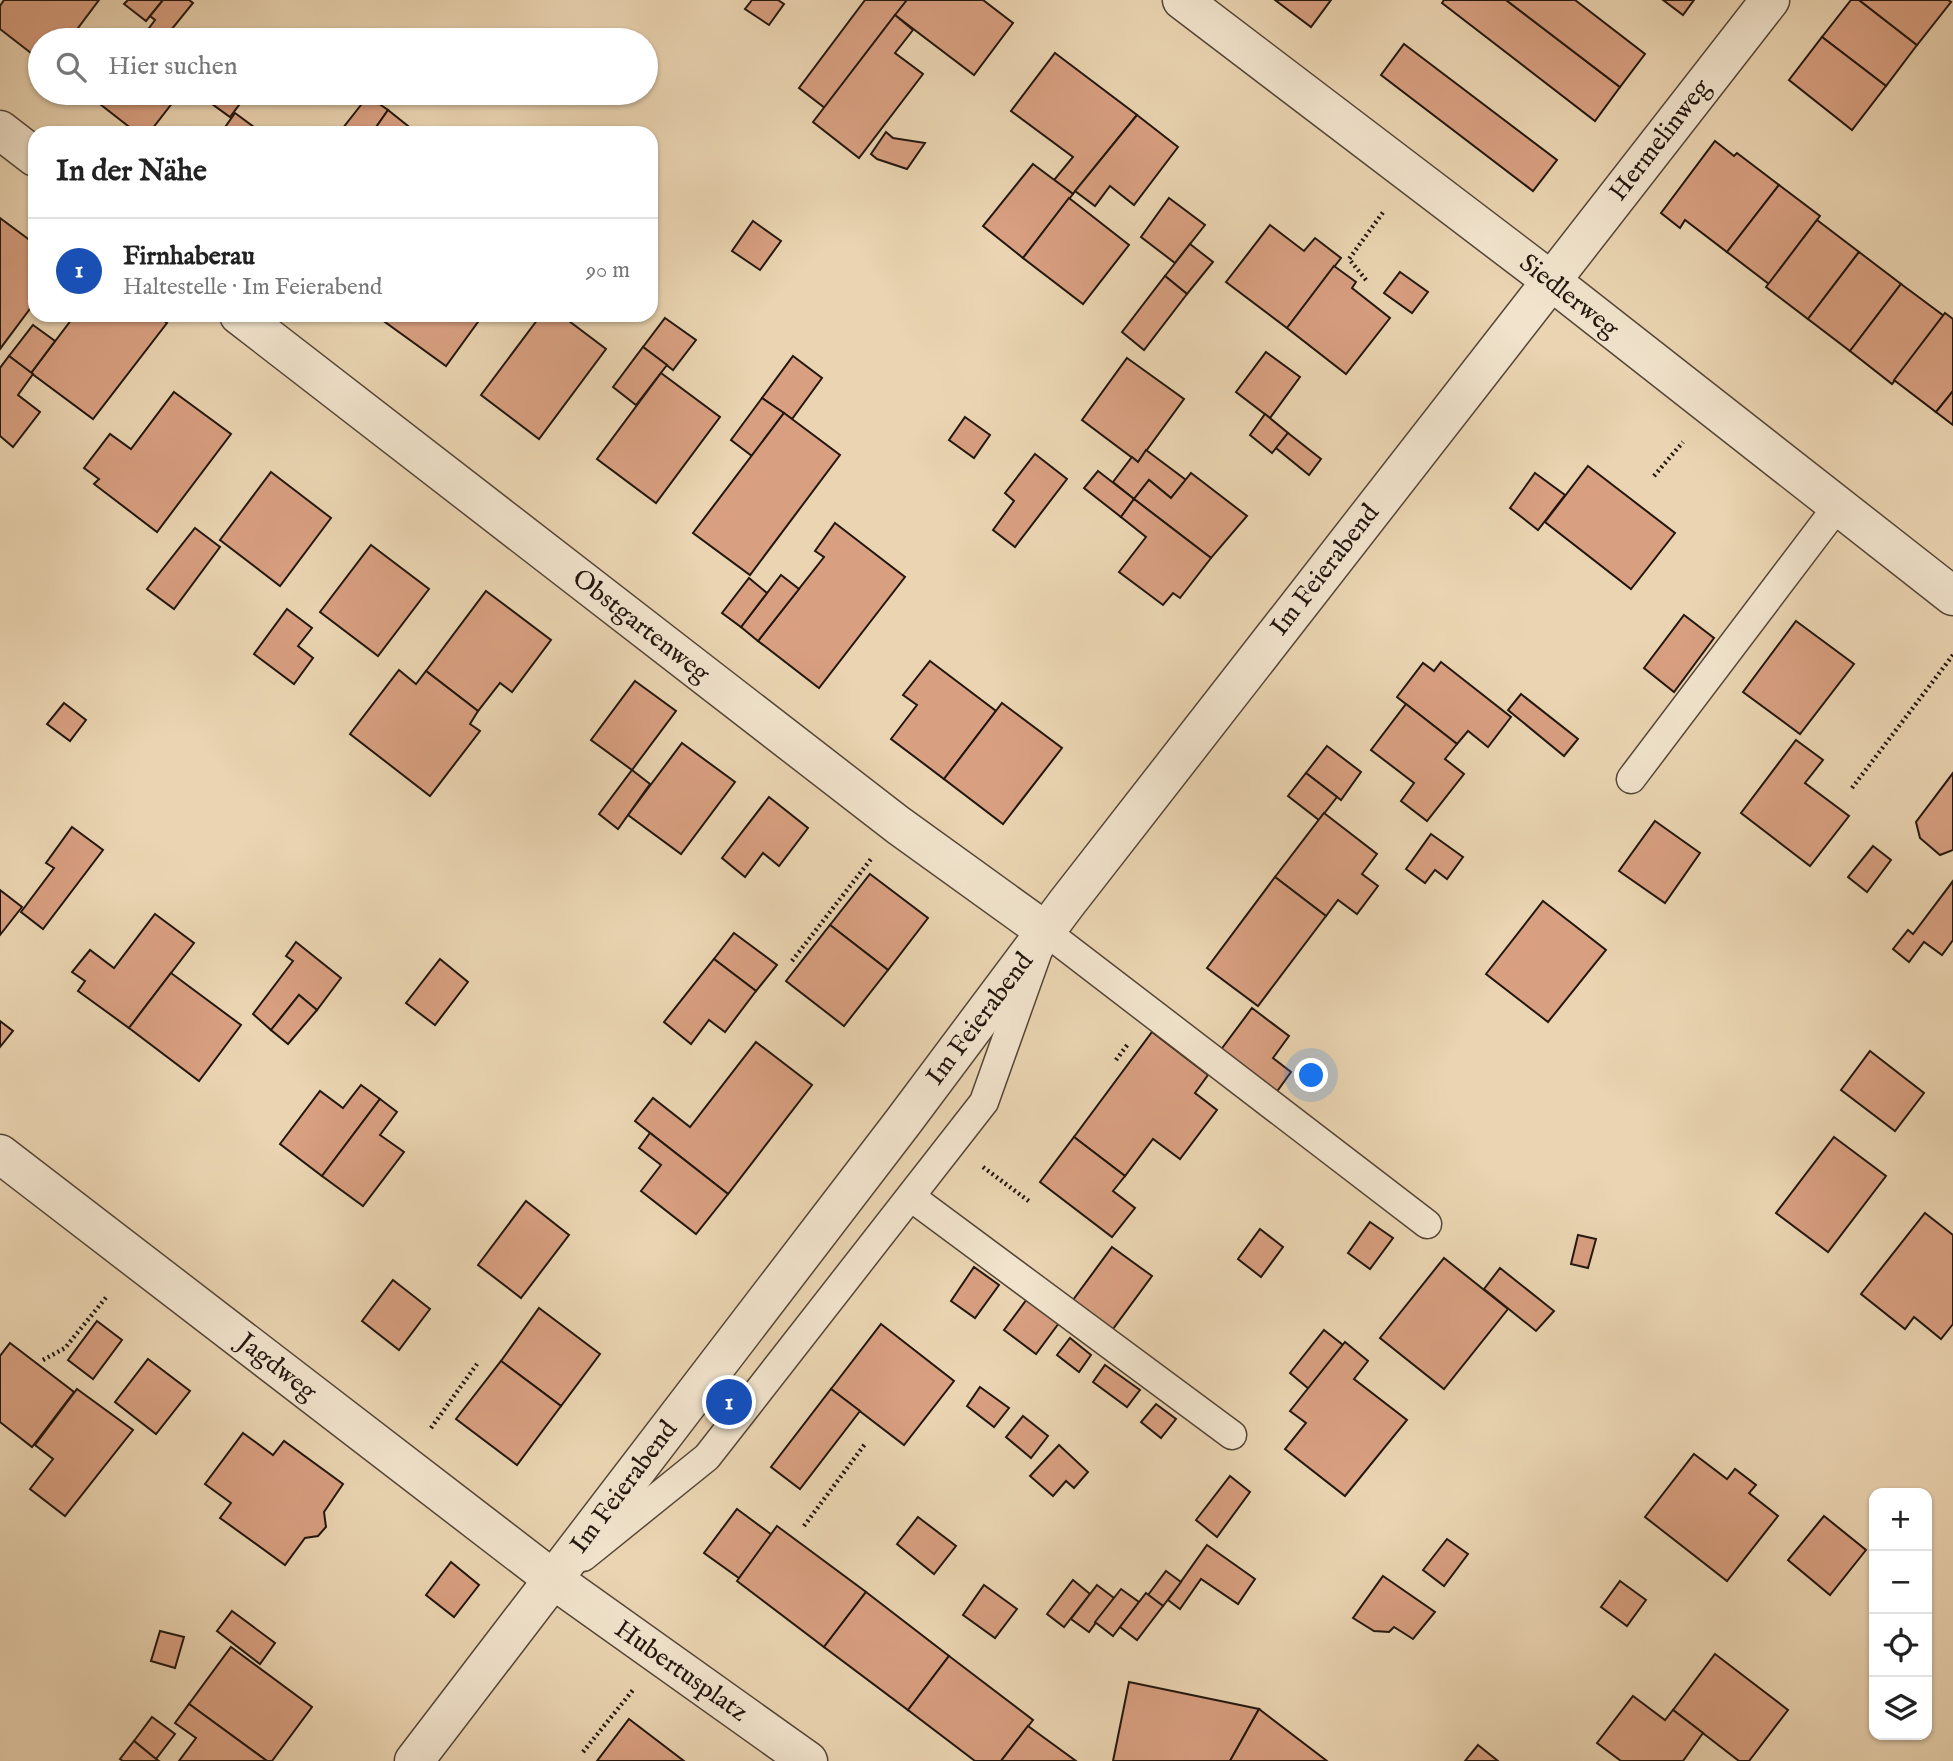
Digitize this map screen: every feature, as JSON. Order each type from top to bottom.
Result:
[{"type":"street","name":"Siedlerweg","points":[[1182,0],[1550,281],[1953,596]]},
{"type":"street","name":"Hermelinweg","points":[[1550,281],[1770,0]]},
{"type":"street","points":[[0,130],[28,152]]},
{"type":"street","name":"Im Feierabend","points":[[414,1761],[903,1122],[1045,931],[1550,281]]},
{"type":"street","name":"Obstgartenweg","points":[[248,322],[898,825],[1045,931]]},
{"type":"street","name":"Jagdweg","points":[[0,1154],[554,1580]]},
{"type":"street","name":"Hubertusplatz","points":[[554,1580],[808,1761]]},
{"type":"lane","points":[[1631,779],[1837,507]]},
{"type":"lane","points":[[554,1580],[707,1457],[984,1102],[1045,931],[1427,1224]]},
{"type":"lane","points":[[911,1197],[1232,1435]]},
{"type":"path","points":[[1366,280],[1349,259],[1411,175]]},
{"type":"path","points":[[1852,788],[1953,655]]},
{"type":"path","points":[[792,961],[898,825]]},
{"type":"path","points":[[952,1143],[1030,1202]]},
{"type":"path","points":[[43,1360],[65,1348],[136,1260]]},
{"type":"path","points":[[404,1465],[477,1364]]},
{"type":"path","points":[[804,1526],[865,1444]]},
{"type":"path","points":[[583,1752],[659,1657]]},
{"type":"building","points":[[4,0],[99,0],[78,28],[28,28],[28,51],[0,29],[0,6]]},
{"type":"building","points":[[128,0],[163,0],[146,21],[124,4]]},
{"type":"building","points":[[163,0],[189,0],[193,3],[173,28],[149,28],[155,20],[150,16]]},
{"type":"building","points":[[752,0],[778,0],[784,4],[769,25],[745,9]]},
{"type":"building","points":[[865,0],[907,0],[825,108],[799,88]]},
{"type":"building","points":[[907,0],[983,0],[1013,23],[974,75],[895,15]]},
{"type":"building","points":[[1275,0],[1331,0],[1311,27]]},
{"type":"building","points":[[1444,0],[1506,0],[1620,87],[1595,121],[1442,3]]},
{"type":"building","points":[[1506,0],[1575,0],[1645,54],[1620,87]]},
{"type":"building","points":[[1663,0],[1694,0],[1683,15]]},
{"type":"building","points":[[1851,0],[1859,0],[1917,45],[1886,86],[1822,37]]},
{"type":"building","points":[[1859,0],[1948,0],[1951,2],[1917,45]]},
{"type":"building","points":[[895,15],[913,30],[895,53],[923,74],[859,158],[813,122]]},
{"type":"building","points":[[1822,37],[1886,86],[1852,130],[1789,80]]},
{"type":"building","points":[[1404,44],[1557,160],[1533,191],[1381,75]]},
{"type":"building","points":[[1055,53],[1137,115],[1073,194],[1054,180],[1073,157],[1011,111]]},
{"type":"building","points":[[101,105],[171,105],[154,126],[128,126]]},
{"type":"building","points":[[214,105],[239,105],[230,117]]},
{"type":"building","points":[[361,105],[381,105],[388,110],[377,126],[344,126]]},
{"type":"building","points":[[388,110],[408,126],[377,126]]},
{"type":"building","points":[[235,113],[253,126],[226,126]]},
{"type":"building","points":[[1137,115],[1178,147],[1134,205],[1110,186],[1095,206],[1075,191]]},
{"type":"building","points":[[886,132],[893,138],[925,143],[907,169],[877,159],[871,154]]},
{"type":"building","points":[[1715,141],[1734,156],[1737,153],[1779,185],[1727,252],[1685,220],[1680,228],[1661,213]]},
{"type":"building","points":[[1033,164],[1073,194],[1023,258],[983,226]]},
{"type":"building","points":[[1779,185],[1820,216],[1769,284],[1727,252]]},
{"type":"building","points":[[1069,198],[1129,245],[1083,304],[1023,258]]},
{"type":"building","points":[[1169,198],[1205,225],[1175,263],[1141,237]]},
{"type":"building","points":[[0,218],[28,239],[28,311],[0,349]]},
{"type":"building","points":[[1817,220],[1859,252],[1808,319],[1766,287]]},
{"type":"building","points":[[753,221],[781,241],[760,270],[732,251]]},
{"type":"building","points":[[1270,225],[1304,251],[1315,238],[1341,258],[1287,328],[1226,282]]},
{"type":"building","points":[[1190,244],[1213,262],[1187,294],[1165,276]]},
{"type":"building","points":[[1859,252],[1901,284],[1850,351],[1808,319]]},
{"type":"building","points":[[1334,266],[1356,282],[1352,288],[1390,318],[1346,374],[1287,328]]},
{"type":"building","points":[[1400,272],[1428,292],[1412,313],[1384,293]]},
{"type":"building","points":[[1165,276],[1187,294],[1144,350],[1122,332]]},
{"type":"building","points":[[1901,284],[1944,316],[1892,384],[1850,351]]},
{"type":"building","points":[[1945,313],[1953,319],[1953,391],[1936,412],[1894,380]]},
{"type":"building","points":[[665,318],[696,340],[673,370],[643,347]]},
{"type":"building","points":[[70,322],[167,323],[93,419],[31,373]]},
{"type":"building","points":[[385,322],[478,322],[446,366]]},
{"type":"building","points":[[536,322],[570,322],[606,349],[539,439],[481,395]]},
{"type":"building","points":[[33,325],[55,341],[31,373],[9,356]]},
{"type":"building","points":[[643,347],[667,365],[636,405],[613,387]]},
{"type":"building","points":[[1266,352],[1300,377],[1270,418],[1236,392]]},
{"type":"building","points":[[9,356],[33,374],[18,395],[40,412],[13,447],[0,436],[0,368]]},
{"type":"building","points":[[793,356],[822,378],[792,419],[762,398]]},
{"type":"building","points":[[1127,358],[1184,399],[1138,462],[1082,420]]},
{"type":"building","points":[[661,373],[720,417],[656,503],[597,459]]},
{"type":"building","points":[[1953,391],[1953,425],[1936,412]]},
{"type":"building","points":[[174,392],[231,434],[157,532],[94,484],[99,479],[84,468],[110,434],[131,449]]},
{"type":"building","points":[[762,398],[784,413],[752,456],[731,440]]},
{"type":"building","points":[[784,413],[840,455],[750,575],[693,533]]},
{"type":"building","points":[[1265,414],[1288,433],[1272,453],[1250,435]]},
{"type":"building","points":[[965,417],[990,435],[974,458],[949,440]]},
{"type":"building","points":[[1288,433],[1321,459],[1309,475],[1276,448]]},
{"type":"building","points":[[1146,450],[1186,480],[1171,498],[1149,480],[1134,499],[1113,482],[1132,457],[1138,462]]},
{"type":"building","points":[[1035,454],[1067,479],[1015,547],[993,530],[1014,501],[1005,493]]},
{"type":"building","points":[[1588,466],[1675,533],[1631,589],[1545,522]]},
{"type":"building","points":[[1098,471],[1134,499],[1121,517],[1084,488]]},
{"type":"building","points":[[271,472],[331,518],[280,586],[220,540]]},
{"type":"building","points":[[1191,473],[1247,516],[1211,558],[1134,499],[1149,480],[1171,498]]},
{"type":"building","points":[[1535,473],[1565,495],[1538,530],[1510,508]]},
{"type":"building","points":[[1134,499],[1211,558],[1180,598],[1173,593],[1163,605],[1119,572],[1146,537],[1121,517]]},
{"type":"building","points":[[835,523],[905,577],[819,688],[758,641],[824,557],[815,551]]},
{"type":"building","points":[[195,528],[220,547],[174,609],[147,589]]},
{"type":"building","points":[[371,545],[429,589],[378,656],[320,612]]},
{"type":"building","points":[[781,575],[799,589],[758,641],[741,627]]},
{"type":"building","points":[[749,578],[767,593],[741,627],[722,613]]},
{"type":"building","points":[[486,591],[551,640],[512,692],[500,683],[478,711],[426,671]]},
{"type":"building","points":[[287,609],[312,628],[298,646],[313,658],[294,684],[254,654]]},
{"type":"building","points":[[1684,615],[1714,638],[1674,692],[1644,668]]},
{"type":"building","points":[[1796,621],[1854,664],[1800,734],[1743,692]]},
{"type":"building","points":[[930,661],[996,711],[944,779],[891,739],[917,705],[903,695]]},
{"type":"building","points":[[1441,662],[1511,717],[1488,747],[1468,731],[1457,744],[1397,697],[1423,663],[1434,671]]},
{"type":"building","points":[[399,670],[416,684],[426,671],[478,711],[470,724],[480,731],[430,796],[350,734]]},
{"type":"building","points":[[635,681],[676,711],[632,770],[591,740]]},
{"type":"building","points":[[1521,694],[1578,739],[1564,756],[1508,710]]},
{"type":"building","points":[[64,703],[86,720],[70,741],[47,724]]},
{"type":"building","points":[[1002,703],[1062,748],[1003,824],[944,779]]},
{"type":"building","points":[[1406,704],[1457,744],[1445,759],[1464,774],[1427,821],[1401,801],[1414,783],[1371,750]]},
{"type":"building","points":[[1796,740],[1823,760],[1805,783],[1849,816],[1810,866],[1741,813]]},
{"type":"building","points":[[682,743],[735,782],[681,854],[628,815]]},
{"type":"building","points":[[1327,746],[1361,772],[1341,800],[1306,773]]},
{"type":"building","points":[[632,770],[650,784],[618,829],[599,814]]},
{"type":"building","points":[[1306,773],[1337,797],[1319,820],[1288,796]]},
{"type":"building","points":[[1953,773],[1953,850],[1940,855],[1920,838],[1916,822]]},
{"type":"building","points":[[769,797],[808,828],[779,866],[763,853],[745,877],[722,858]]},
{"type":"building","points":[[1324,813],[1377,854],[1362,874],[1378,886],[1357,914],[1338,900],[1326,916],[1275,877]]},
{"type":"building","points":[[1655,821],[1700,853],[1665,903],[1619,871]]},
{"type":"building","points":[[72,827],[103,850],[43,929],[21,912],[54,868],[46,863]]},
{"type":"building","points":[[1431,834],[1463,857],[1447,879],[1435,870],[1425,883],[1406,869]]},
{"type":"building","points":[[1873,846],[1891,860],[1867,892],[1848,877]]},
{"type":"building","points":[[870,874],[928,918],[888,970],[830,925]]},
{"type":"building","points":[[1275,877],[1326,916],[1258,1006],[1207,968]]},
{"type":"building","points":[[1953,881],[1953,940],[1942,955],[1924,942],[1909,962],[1893,949],[1908,930],[1913,934]]},
{"type":"building","points":[[0,890],[22,907],[0,935]]},
{"type":"building","points":[[1543,901],[1606,950],[1548,1022],[1486,974]]},
{"type":"building","points":[[155,914],[194,943],[129,1028],[78,991],[85,981],[72,972],[90,950],[114,968]]},
{"type":"building","points":[[830,925],[888,970],[844,1026],[786,981]]},
{"type":"building","points":[[734,933],[777,965],[756,991],[714,959]]},
{"type":"building","points":[[296,942],[341,978],[317,1010],[299,995],[271,1030],[253,1014],[293,961],[286,956]]},
{"type":"building","points":[[440,959],[468,982],[435,1025],[406,1003]]},
{"type":"building","points":[[714,959],[756,991],[725,1032],[709,1020],[691,1044],[664,1022]]},
{"type":"building","points":[[171,973],[241,1025],[199,1081],[129,1028]]},
{"type":"building","points":[[299,995],[317,1010],[288,1044],[271,1030]]},
{"type":"building","points":[[1252,1008],[1289,1036],[1273,1058],[1291,1072],[1273,1097],[1217,1055]]},
{"type":"building","points":[[0,1021],[13,1031],[0,1047]]},
{"type":"building","points":[[1152,1032],[1208,1075],[1195,1093],[1217,1110],[1180,1159],[1153,1139],[1125,1176],[1074,1137]]},
{"type":"building","points":[[756,1042],[812,1085],[728,1194],[635,1121],[653,1098],[690,1127]]},
{"type":"building","points":[[1870,1051],[1924,1093],[1895,1131],[1841,1090]]},
{"type":"building","points":[[361,1085],[380,1099],[322,1176],[280,1144],[320,1091],[343,1108]]},
{"type":"building","points":[[380,1099],[397,1112],[380,1135],[404,1152],[363,1206],[322,1176]]},
{"type":"building","points":[[650,1133],[728,1194],[696,1234],[641,1191],[661,1165],[639,1148]]},
{"type":"building","points":[[1074,1137],[1125,1176],[1113,1191],[1135,1208],[1112,1237],[1040,1182]]},
{"type":"building","points":[[1834,1137],[1886,1176],[1828,1252],[1776,1213]]},
{"type":"building","points":[[526,1201],[569,1235],[521,1298],[478,1265]]},
{"type":"building","points":[[1925,1213],[1953,1235],[1953,1324],[1941,1339],[1914,1317],[1905,1329],[1861,1294]]},
{"type":"building","points":[[1370,1222],[1393,1238],[1370,1269],[1348,1253]]},
{"type":"building","points":[[1260,1229],[1283,1247],[1261,1277],[1238,1259]]},
{"type":"building","points":[[1578,1235],[1596,1239],[1588,1268],[1571,1264]]},
{"type":"building","points":[[1112,1247],[1152,1276],[1110,1333],[1070,1304]]},
{"type":"building","points":[[1444,1258],[1508,1309],[1444,1389],[1380,1338]]},
{"type":"building","points":[[974,1267],[999,1285],[975,1318],[951,1301]]},
{"type":"building","points":[[1500,1268],[1554,1311],[1536,1331],[1484,1289]]},
{"type":"building","points":[[393,1280],[430,1309],[399,1350],[362,1321]]},
{"type":"building","points":[[1027,1299],[1059,1323],[1036,1354],[1004,1330]]},
{"type":"building","points":[[539,1308],[600,1354],[561,1406],[501,1361]]},
{"type":"building","points":[[97,1321],[122,1340],[93,1379],[68,1360]]},
{"type":"building","points":[[881,1324],[954,1381],[904,1445],[831,1389]]},
{"type":"building","points":[[1324,1330],[1343,1345],[1309,1389],[1290,1373]]},
{"type":"building","points":[[1070,1338],[1091,1355],[1079,1372],[1057,1355]]},
{"type":"building","points":[[1345,1342],[1368,1361],[1354,1379],[1407,1420],[1345,1496],[1285,1449],[1306,1423],[1290,1411]]},
{"type":"building","points":[[10,1343],[74,1392],[32,1447],[0,1422],[0,1356]]},
{"type":"building","points":[[148,1359],[190,1391],[156,1434],[115,1402]]},
{"type":"building","points":[[501,1361],[561,1406],[517,1465],[456,1419]]},
{"type":"building","points":[[1105,1365],[1140,1390],[1127,1407],[1093,1382]]},
{"type":"building","points":[[980,1387],[1009,1408],[994,1427],[967,1406]]},
{"type":"building","points":[[77,1389],[133,1430],[65,1516],[30,1489],[53,1459],[35,1445]]},
{"type":"building","points":[[831,1389],[860,1411],[800,1489],[771,1467]]},
{"type":"building","points":[[1156,1404],[1176,1419],[1161,1438],[1141,1422]]},
{"type":"building","points":[[1023,1416],[1048,1436],[1031,1458],[1006,1437]]},
{"type":"building","points":[[243,1433],[273,1455],[284,1441],[343,1484],[324,1512],[326,1527],[318,1536],[305,1538],[285,1565],[220,1518],[231,1503],[205,1484]]},
{"type":"building","points":[[1059,1445],[1088,1472],[1074,1488],[1066,1481],[1053,1496],[1030,1476]]},
{"type":"building","points":[[1694,1454],[1727,1479],[1735,1469],[1756,1485],[1749,1493],[1778,1516],[1727,1581],[1645,1517]]},
{"type":"building","points":[[1230,1476],[1250,1492],[1217,1537],[1196,1520]]},
{"type":"building","points":[[737,1509],[772,1535],[739,1578],[704,1553]]},
{"type":"building","points":[[1824,1516],[1866,1550],[1830,1595],[1788,1560]]},
{"type":"building","points":[[918,1517],[956,1546],[934,1574],[897,1544]]},
{"type":"building","points":[[777,1526],[866,1592],[824,1647],[737,1581]]},
{"type":"building","points":[[1447,1539],[1468,1554],[1444,1586],[1423,1570]]},
{"type":"building","points":[[1207,1545],[1255,1579],[1238,1604],[1201,1579],[1180,1609],[1168,1600]]},
{"type":"building","points":[[451,1562],[479,1585],[454,1617],[426,1595]]},
{"type":"building","points":[[1166,1571],[1181,1582],[1163,1606],[1148,1595]]},
{"type":"building","points":[[1383,1576],[1435,1612],[1413,1639],[1394,1627],[1389,1632],[1374,1631],[1353,1618]]},
{"type":"building","points":[[1073,1580],[1090,1594],[1064,1627],[1047,1614]]},
{"type":"building","points":[[1620,1581],[1646,1600],[1627,1626],[1601,1607]]},
{"type":"building","points":[[984,1585],[1017,1609],[995,1638],[963,1615]]},
{"type":"building","points":[[1097,1585],[1114,1598],[1089,1632],[1071,1619]]},
{"type":"building","points":[[1121,1589],[1139,1602],[1113,1636],[1095,1622]]},
{"type":"building","points":[[866,1592],[949,1656],[908,1710],[824,1647]]},
{"type":"building","points":[[1146,1593],[1163,1606],[1137,1640],[1120,1627]]},
{"type":"building","points":[[232,1611],[275,1643],[260,1664],[217,1631]]},
{"type":"building","points":[[160,1631],[184,1637],[175,1668],[151,1661]]},
{"type":"building","points":[[231,1647],[312,1707],[272,1761],[267,1761],[189,1704]]},
{"type":"building","points":[[1715,1654],[1788,1710],[1749,1761],[1739,1761],[1673,1710]]},
{"type":"building","points":[[949,1656],[1033,1720],[1001,1761],[975,1761],[908,1710]]},
{"type":"building","points":[[1129,1682],[1259,1709],[1230,1761],[1113,1761]]},
{"type":"building","points":[[1633,1696],[1665,1720],[1673,1710],[1703,1733],[1683,1761],[1621,1761],[1597,1743]]},
{"type":"building","points":[[189,1704],[267,1761],[179,1761],[196,1738],[175,1723]]},
{"type":"building","points":[[1259,1709],[1327,1761],[1230,1761]]},
{"type":"building","points":[[152,1717],[175,1734],[156,1759],[134,1741]]},
{"type":"building","points":[[629,1719],[684,1761],[597,1761]]},
{"type":"building","points":[[1028,1726],[1076,1761],[1001,1761]]},
{"type":"building","points":[[134,1741],[159,1761],[120,1759]]},
{"type":"building","points":[[1478,1745],[1498,1761],[1465,1761]]},
{"type":"place","name":"Firnhaberau","points":[[729,1402]]}]
